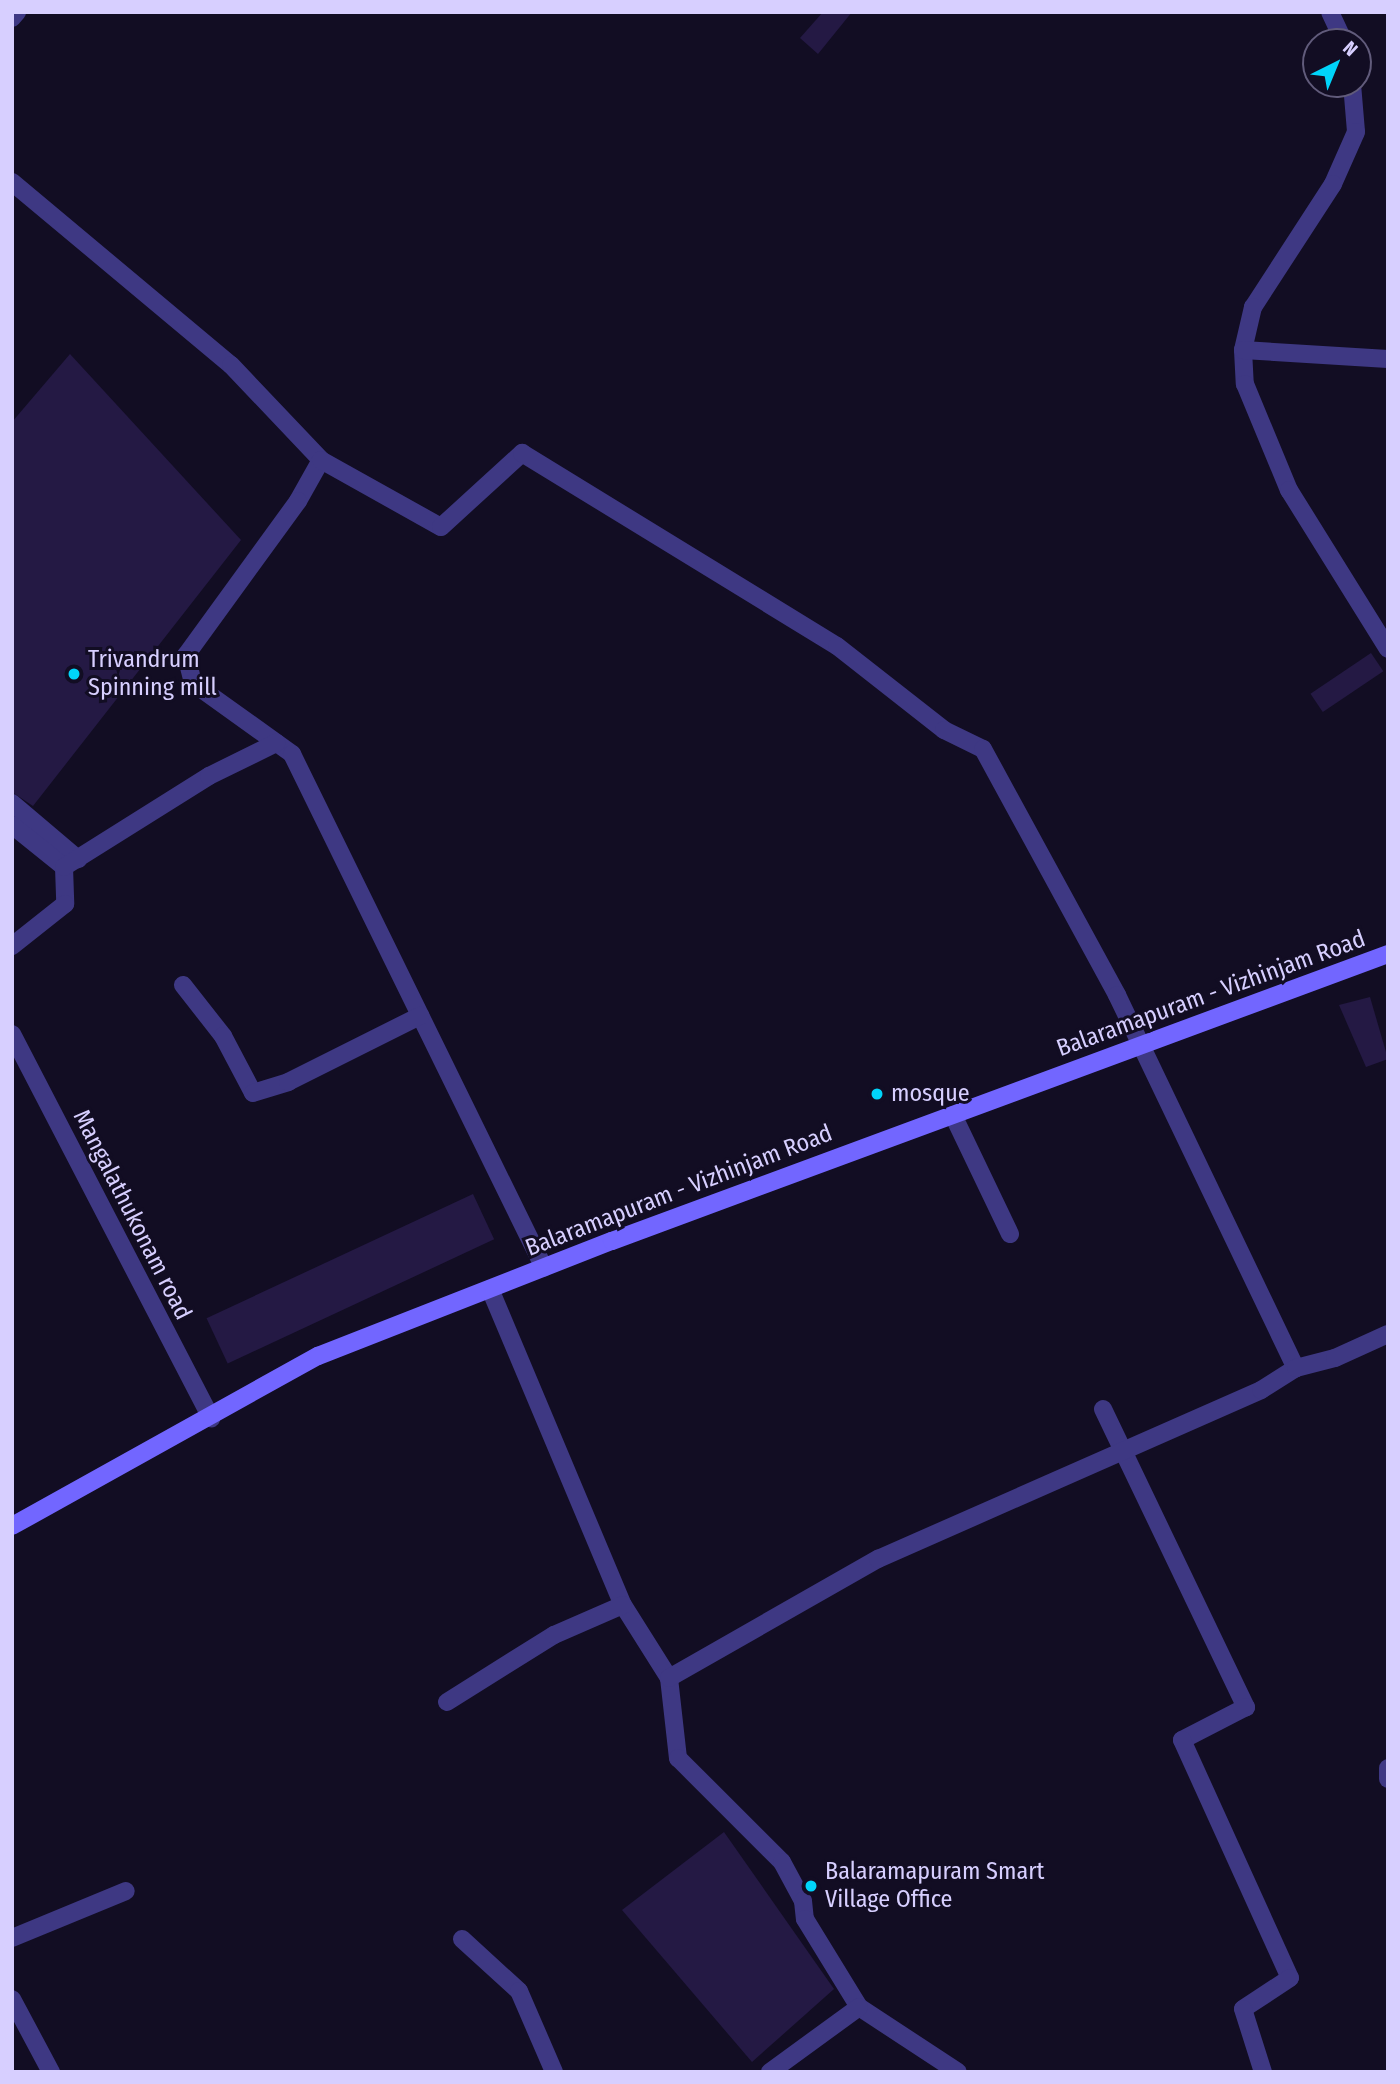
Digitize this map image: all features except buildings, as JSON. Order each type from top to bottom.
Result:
[{"type":"main road","name":"Balaramapuram - Vizhinjam Road","points":[[12,1527],[318,1356],[544,1268],[1388,954]]},
{"type":"street","points":[[12,18],[17,12]]},
{"type":"street","points":[[1330,12],[1337,28]]},
{"type":"street","points":[[1353,98],[1356,132],[1333,184],[1253,307],[1243,350],[1245,383],[1289,490],[1388,649]]},
{"type":"street","points":[[12,181],[231,365],[321,460],[441,527],[522,453],[837,646],[944,730],[983,749],[1142,1045],[1296,1368]]},
{"type":"street","points":[[1243,350],[1388,359]]},
{"type":"street","points":[[321,460],[298,501],[186,655],[193,683],[292,754],[544,1268]]},
{"type":"street","points":[[12,946],[65,904],[71,863],[209,776],[276,743]]},
{"type":"street","points":[[12,803],[71,863]]},
{"type":"street","points":[[12,825],[71,863]]},
{"type":"street","points":[[183,985],[223,1035],[253,1093],[288,1082],[420,1016]]},
{"type":"street","name":"Mangalathukonam road","points":[[12,1034],[211,1418]]},
{"type":"street","points":[[954,1115],[1010,1234]]},
{"type":"street","points":[[490,1289],[623,1605],[669,1678],[678,1758],[782,1862],[803,1902],[805,1919],[859,2007],[958,2072]]},
{"type":"street","points":[[669,1678],[878,1559],[1261,1390],[1296,1368],[1335,1358],[1388,1334]]},
{"type":"street","points":[[1103,1409],[1246,1707],[1182,1740],[1290,1978],[1243,2009],[1263,2072]]},
{"type":"street","points":[[447,1702],[554,1635],[623,1605]]},
{"type":"street","points":[[1388,1768],[1388,1779]]},
{"type":"street","points":[[12,1938],[126,1891]]},
{"type":"street","points":[[463,1939],[519,1991],[554,2072]]},
{"type":"street","points":[[12,1999],[51,2072]]},
{"type":"street","points":[[770,2072],[859,2007]]},
{"type":"place","name":"Trivandrum Spinning mill","points":[[74,674]]},
{"type":"place","name":"mosque","points":[[877,1094]]},
{"type":"place","name":"Balaramapuram Smart Village Office","points":[[811,1886]]}]
